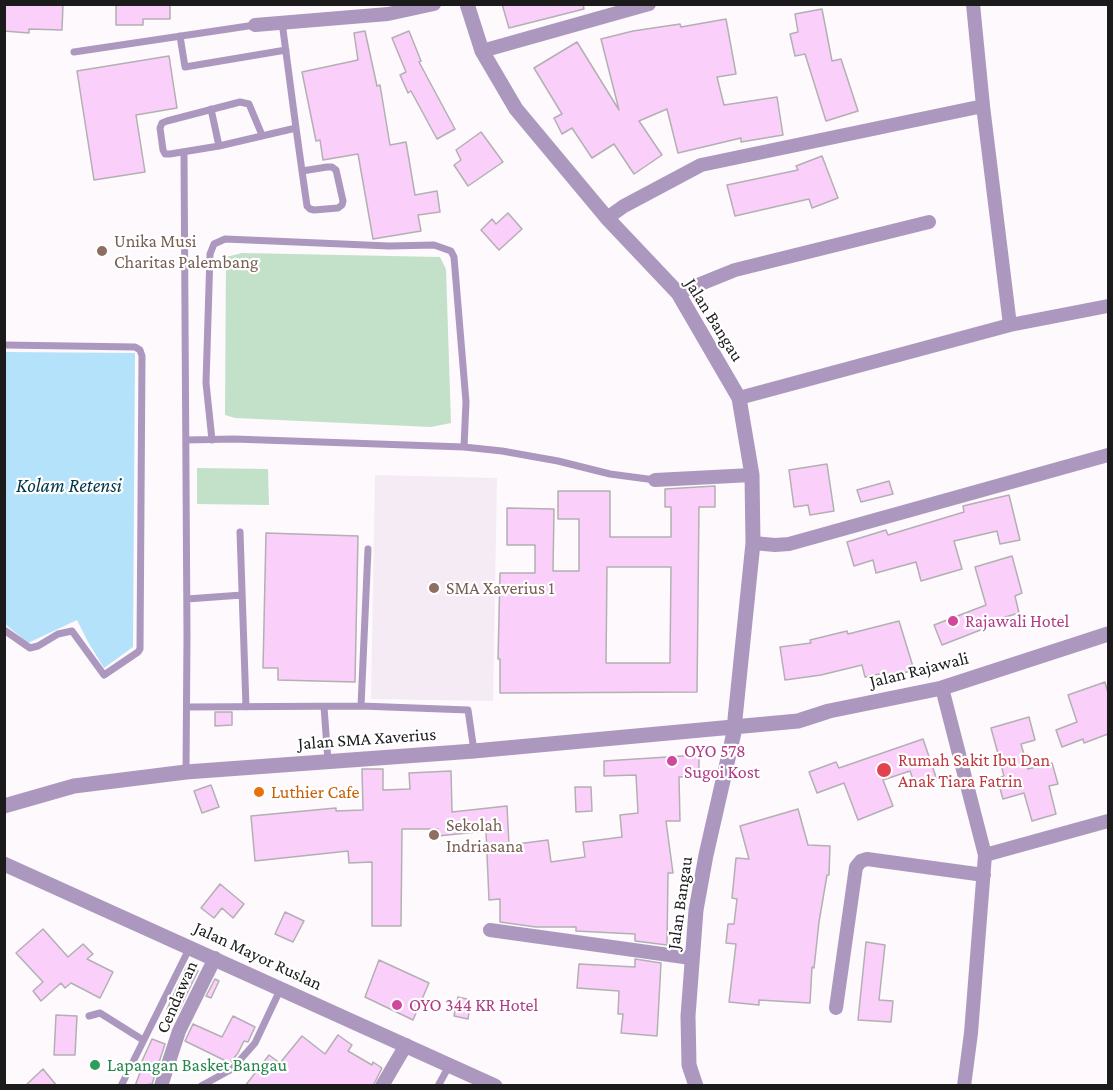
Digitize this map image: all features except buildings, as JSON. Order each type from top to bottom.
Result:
[{"type":"street","points":[[255,25],[388,14],[434,4]]},
{"type":"street","name":"Jalan Bangau","points":[[467,4],[482,51],[516,110],[607,218],[678,293],[739,398],[752,475],[753,543],[735,724],[696,910],[688,1016],[689,1065],[696,1086]]},
{"type":"street","points":[[482,51],[649,4]]},
{"type":"street","points":[[973,4],[1010,325]]},
{"type":"street","points":[[607,218],[701,165],[983,106]]},
{"type":"street","points":[[678,293],[735,270],[929,222]]},
{"type":"street","points":[[739,398],[1010,325],[1108,306]]},
{"type":"street","points":[[753,543],[789,544],[1108,455]]},
{"type":"street","points":[[655,480],[752,475]]},
{"type":"street","name":"Jalan Rajawali","points":[[735,724],[796,711],[829,711],[942,688],[1108,634]]},
{"type":"street","points":[[942,688],[985,855],[971,1033],[964,1086]]},
{"type":"street","name":"Jalan SMA Xaverius","points":[[4,806],[74,786],[186,772],[474,751],[709,730],[735,724]]},
{"type":"street","points":[[985,855],[1108,820]]},
{"type":"street","points":[[836,1008],[855,867],[861,861],[867,859],[984,875]]},
{"type":"street","name":"Jalan Mayor Ruslan","points":[[4,864],[190,946],[495,1086]]},
{"type":"street","points":[[490,930],[691,958]]},
{"type":"street","name":"Cendawan","points":[[161,1086],[179,1031],[215,958]]},
{"type":"street","points":[[382,1086],[405,1045]]},
{"type":"lane","points":[[282,22],[296,128],[302,171],[307,206],[310,209],[338,208],[342,205],[336,170],[332,166],[302,171]]},
{"type":"lane","points":[[74,52],[255,25]]},
{"type":"lane","points":[[180,36],[185,67],[286,50]]},
{"type":"lane","points":[[262,135],[249,104],[240,102],[162,123],[160,128],[165,154],[184,153],[296,128]]},
{"type":"lane","points":[[211,110],[219,146]]},
{"type":"lane","points":[[184,153],[186,772]]},
{"type":"lane","points":[[213,440],[206,383],[210,254],[214,244],[225,239],[389,246],[434,245],[451,251],[454,257],[466,402],[464,447]]},
{"type":"lane","points":[[4,345],[135,347],[140,350],[142,356],[142,379],[141,644],[138,652],[104,675],[72,631],[58,634],[30,648],[4,630]]},
{"type":"lane","points":[[186,440],[464,447],[502,451],[558,461],[610,474],[655,480]]},
{"type":"lane","points":[[240,532],[246,707]]},
{"type":"lane","points":[[361,706],[368,549]]},
{"type":"lane","points":[[187,598],[242,595]]},
{"type":"lane","points":[[187,707],[361,706],[468,710],[474,751]]},
{"type":"lane","points":[[324,707],[328,761]]},
{"type":"lane","points":[[121,1086],[190,946]]},
{"type":"lane","points":[[201,1086],[232,1069],[255,1043],[281,988]]},
{"type":"lane","points":[[89,1016],[100,1013],[143,1040]]},
{"type":"lane","points":[[438,1086],[449,1066]]},
{"type":"shaded area","name":"SMA Xaverius 1","points":[[375,475],[497,478],[493,701],[371,699]]},
{"type":"green space","points":[[242,253],[440,257],[446,269],[451,423],[431,427],[235,418],[225,415],[226,257]]},
{"type":"green space","points":[[197,468],[268,469],[269,505],[197,504]]},
{"type":"water","name":"Kolam Retensi","points":[[4,352],[135,353],[133,647],[104,668],[77,620],[28,643],[5,624]]},
{"type":"place","name":"Unika Musi Charitas Palembang","points":[[102,251]]},
{"type":"place","name":"SMA Xaverius 1","points":[[434,588]]},
{"type":"place","name":"Rajawali Hotel","points":[[953,621]]},
{"type":"place","name":"OYO 578 Sugoi Kost","points":[[672,761]]},
{"type":"place","name":"Rumah Sakit Ibu Dan Anak Tiara Fatrin","points":[[884,770]]},
{"type":"place","name":"Luthier Cafe","points":[[259,792]]},
{"type":"place","name":"Sekolah Indriasana","points":[[434,835]]},
{"type":"place","name":"OYO 344 KR Hotel","points":[[397,1005]]},
{"type":"place","name":"Lapangan Basket Bangau","points":[[95,1065]]}]
